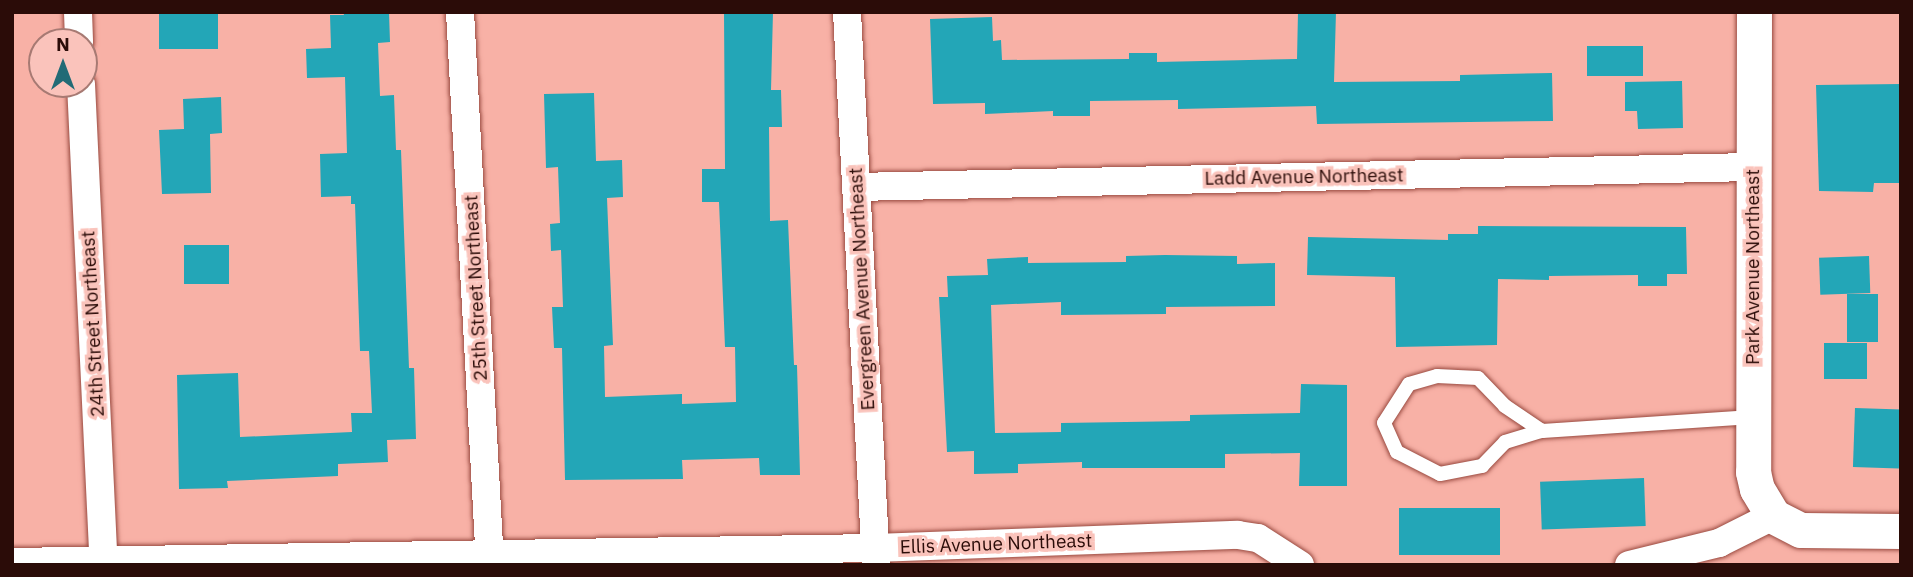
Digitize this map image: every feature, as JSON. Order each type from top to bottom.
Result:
[{"type":"street","name":"25th Street Northeast","points":[[460,12],[490,559]]},
{"type":"street","name":"Evergreen Avenue Northeast","points":[[847,12],[876,556]]},
{"type":"street","name":"Park Avenue Northeast","points":[[1754,12],[1753,472],[1757,489],[1773,516]]},
{"type":"street","name":"24th Street Northeast","points":[[83,98],[104,563]]},
{"type":"street","name":"Ladd Avenue Northeast","points":[[856,187],[1753,167]]},
{"type":"street","points":[[1629,565],[1719,543],[1773,516],[1801,530],[1901,531]]},
{"type":"street","name":"Ellis Avenue Northeast","points":[[12,562],[876,556],[1238,535],[1258,538],[1300,565]]},
{"type":"lane","points":[[1542,431],[1505,406],[1478,378],[1437,376],[1409,384],[1384,422],[1397,452],[1440,474],[1482,466],[1505,443],[1542,431],[1753,417]]},
{"type":"building","points":[[159,12],[218,12],[218,49],[159,49]]},
{"type":"building","points":[[343,12],[389,12],[390,42],[378,43],[380,96],[394,95],[396,150],[401,150],[409,368],[414,368],[416,439],[387,440],[388,462],[338,464],[338,476],[227,481],[228,488],[179,489],[177,375],[238,373],[240,437],[352,432],[351,413],[372,413],[369,351],[360,351],[355,204],[351,204],[351,196],[321,197],[320,154],[347,153],[345,77],[307,78],[306,49],[331,48],[330,15],[344,15]]},
{"type":"building","points":[[724,12],[773,12],[771,90],[781,90],[782,127],[769,127],[770,221],[788,220],[794,365],[797,365],[800,475],[760,475],[759,458],[682,460],[683,479],[565,480],[562,348],[554,348],[552,307],[563,307],[561,250],[551,251],[550,224],[560,223],[558,167],[546,168],[544,94],[594,93],[596,161],[622,160],[623,197],[607,198],[613,345],[604,346],[605,397],[682,394],[682,404],[736,402],[735,347],[725,347],[719,202],[702,202],[702,169],[725,169]]},
{"type":"building","points":[[1298,12],[1336,12],[1334,82],[1460,81],[1460,75],[1552,73],[1553,121],[1317,124],[1316,106],[1178,109],[1178,100],[1090,101],[1090,116],[1053,116],[1053,111],[985,114],[985,103],[933,104],[930,19],[992,17],[993,41],[1001,40],[1002,60],[1129,59],[1129,53],[1157,53],[1157,62],[1297,59]]},
{"type":"building","points":[[1587,46],[1643,46],[1643,76],[1587,76]]},
{"type":"building","points":[[1682,81],[1683,128],[1638,129],[1637,111],[1625,111],[1625,82]]},
{"type":"building","points":[[1901,84],[1901,183],[1874,183],[1873,192],[1819,191],[1816,85]]},
{"type":"building","points":[[221,97],[222,133],[210,134],[211,193],[162,194],[159,130],[184,129],[183,99]]},
{"type":"building","points":[[1478,226],[1686,227],[1687,274],[1667,274],[1667,286],[1638,286],[1638,275],[1549,276],[1549,280],[1498,279],[1497,345],[1396,347],[1395,277],[1307,275],[1308,237],[1448,240],[1448,234],[1478,234]]},
{"type":"building","points":[[184,245],[229,245],[229,284],[184,284]]},
{"type":"building","points":[[1126,256],[1237,256],[1237,264],[1275,263],[1275,306],[1166,307],[1166,314],[1061,315],[1061,302],[991,305],[995,433],[1061,432],[1061,423],[1190,421],[1190,415],[1300,413],[1301,384],[1347,385],[1347,486],[1299,486],[1300,453],[1225,454],[1225,468],[1082,468],[1082,462],[1018,464],[1018,473],[974,474],[974,451],[947,452],[939,297],[948,297],[947,276],[988,275],[987,259],[1028,257],[1028,263],[1126,262]]},
{"type":"building","points":[[1869,256],[1870,293],[1820,295],[1819,258]]},
{"type":"building","points":[[1847,294],[1878,294],[1878,342],[1847,342]]},
{"type":"building","points":[[1824,343],[1867,343],[1867,379],[1824,379]]},
{"type":"building","points":[[1855,408],[1901,410],[1899,469],[1853,467]]},
{"type":"building","points":[[1644,478],[1646,526],[1542,530],[1540,482]]},
{"type":"building","points":[[1399,508],[1500,508],[1500,555],[1399,555]]}]
